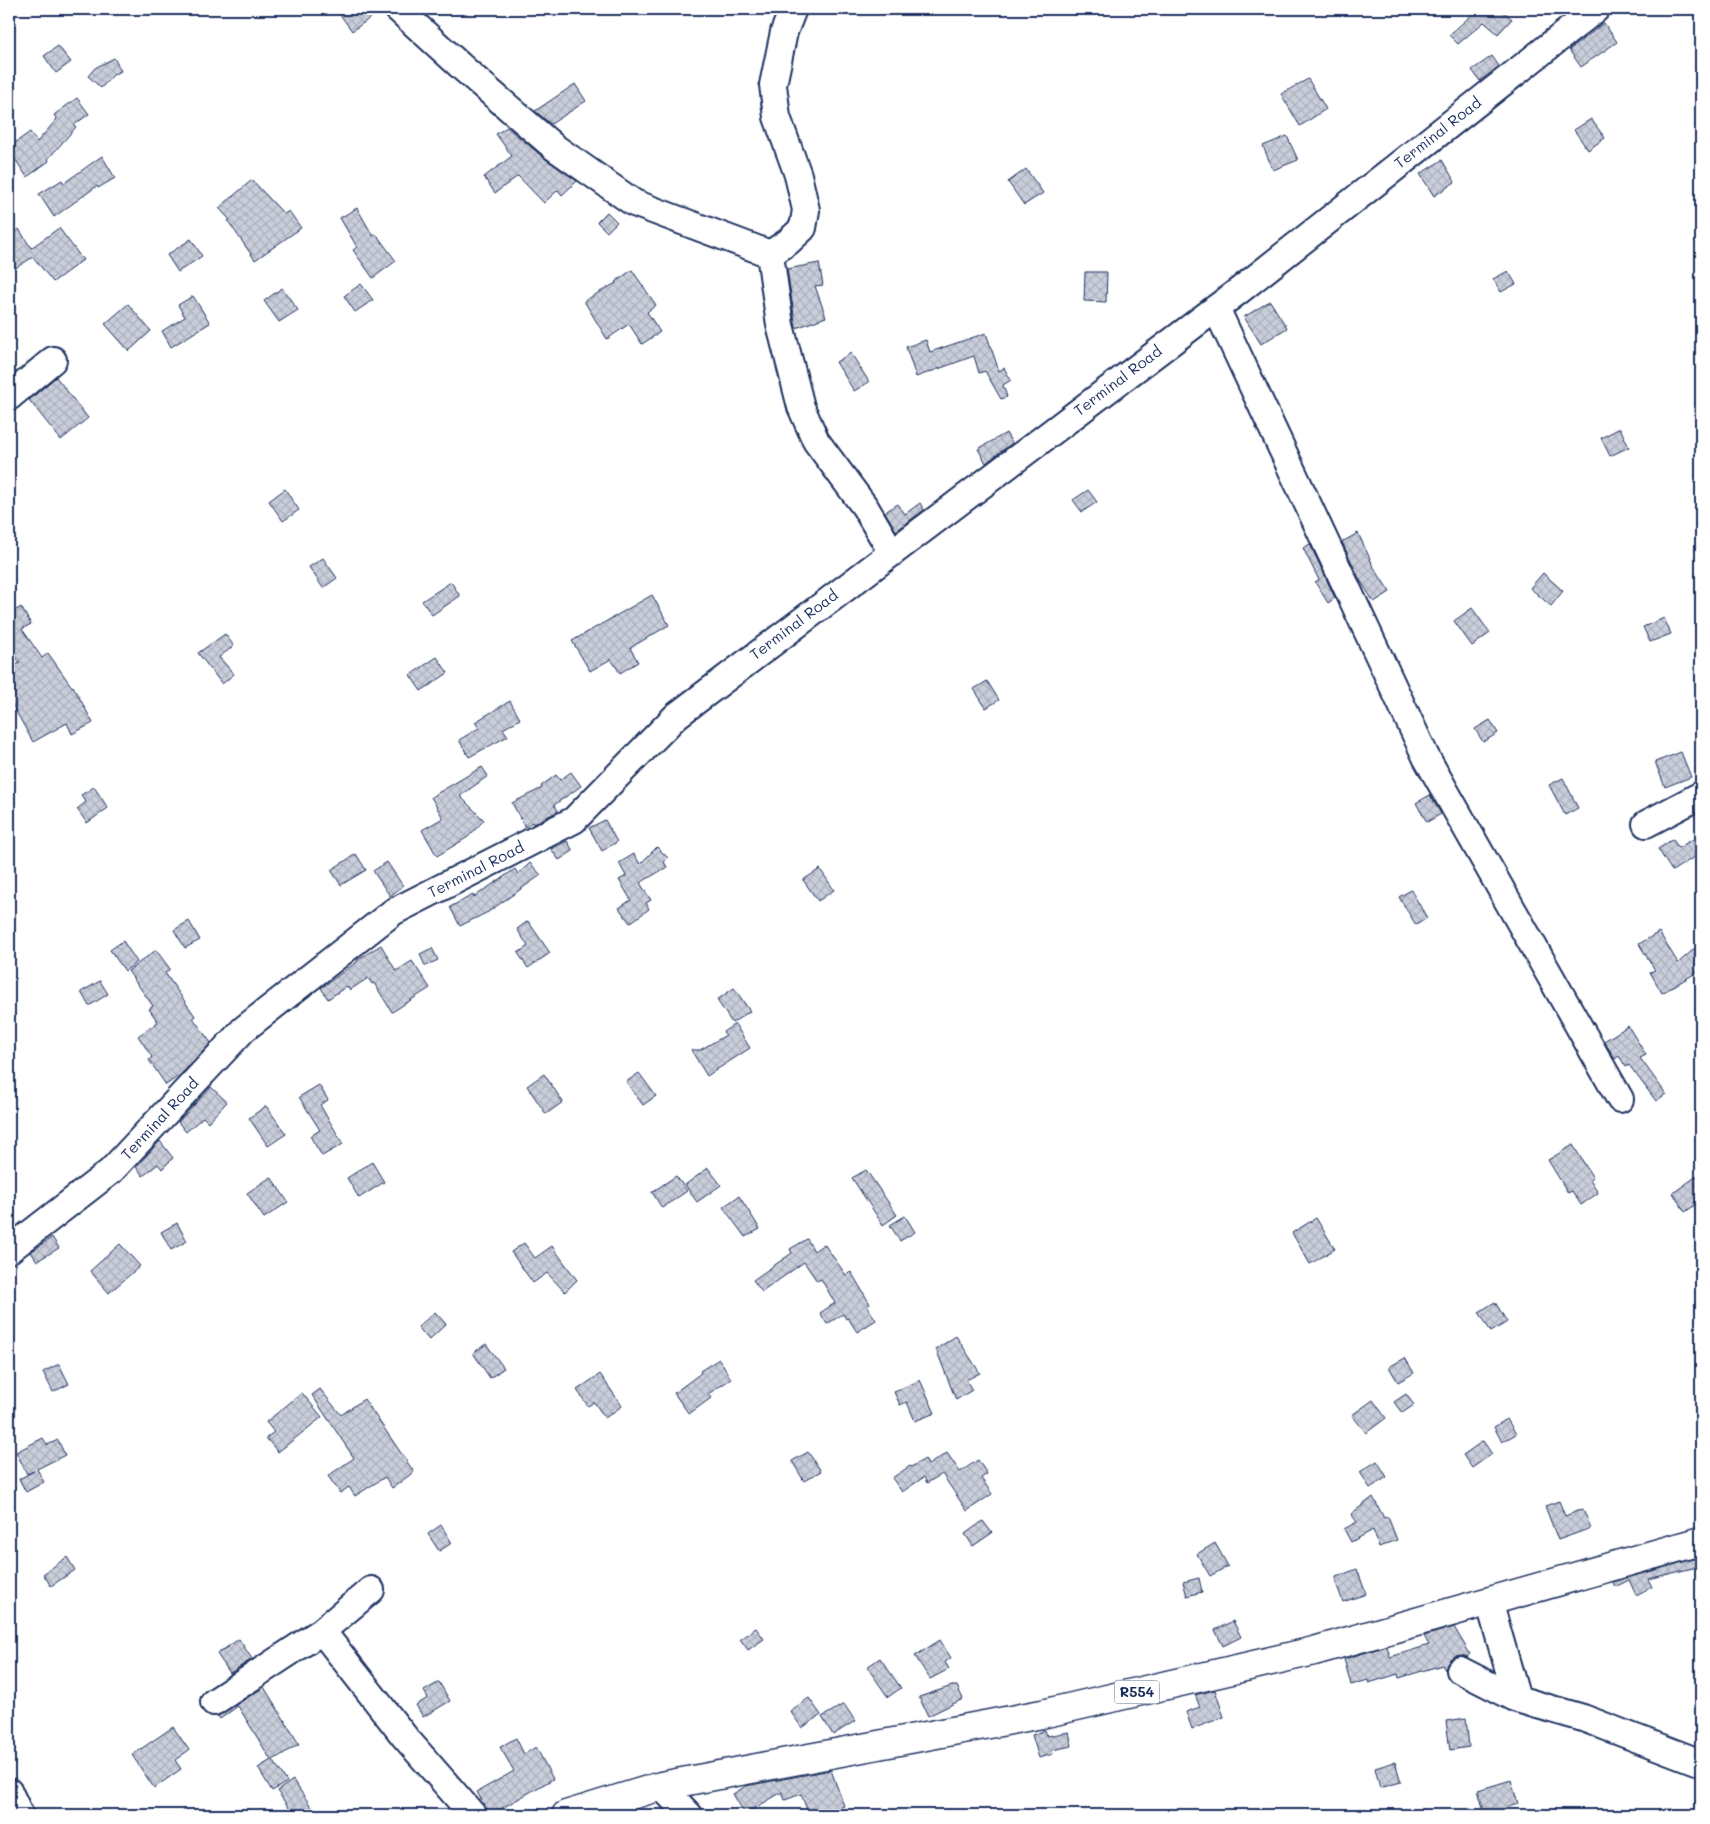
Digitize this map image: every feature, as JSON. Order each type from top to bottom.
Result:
[{"type":"main road","name":"R554","points":[[566,1815],[661,1786],[1042,1714],[1314,1650],[1701,1541]]},
{"type":"street","points":[[398,9],[554,147],[634,203],[770,254]]},
{"type":"street","points":[[770,254],[788,242],[803,228],[806,210],[798,174],[777,117],[773,85],[784,32],[794,9]]},
{"type":"street","name":"Terminal Road","points":[[9,1250],[111,1171],[244,1029],[393,912],[574,820],[676,716],[891,551],[1216,308],[1596,9]]},
{"type":"street","points":[[770,254],[780,326],[801,407],[816,441],[865,507],[891,551]]},
{"type":"street","points":[[1216,308],[1426,757],[1620,1099]]},
{"type":"street","points":[[9,397],[52,360]]},
{"type":"street","points":[[1646,824],[1701,795]]},
{"type":"street","points":[[214,1702],[322,1631],[372,1590]]},
{"type":"street","points":[[1489,1601],[1517,1700]]},
{"type":"street","points":[[322,1631],[404,1736],[473,1815]]},
{"type":"street","points":[[1460,1670],[1517,1700],[1583,1718],[1701,1763]]},
{"type":"street","points":[[661,1786],[690,1815]]},
{"type":"street","points":[[9,1792],[20,1815]]},
{"type":"building","points":[[336,9],[383,9],[352,31]]},
{"type":"building","points":[[1470,9],[1501,9],[1512,19],[1498,34],[1484,22],[1458,44],[1449,35],[1474,13]]},
{"type":"building","points":[[1604,23],[1617,42],[1581,67],[1569,50]]},
{"type":"building","points":[[58,46],[71,62],[56,73],[44,56]]},
{"type":"building","points":[[1492,56],[1499,66],[1480,81],[1472,70]]},
{"type":"building","points":[[114,58],[121,71],[114,74],[101,88],[88,76],[95,68]]},
{"type":"building","points":[[1308,79],[1326,109],[1300,126],[1281,94]]},
{"type":"building","points":[[575,84],[586,101],[551,124],[535,111]]},
{"type":"building","points":[[77,98],[89,114],[74,125],[76,127],[48,159],[49,161],[27,177],[9,150],[9,147],[30,132],[37,142],[57,119],[54,115]]},
{"type":"building","points":[[1591,119],[1605,138],[1588,150],[1574,130]]},
{"type":"building","points":[[507,127],[544,158],[577,181],[562,195],[558,190],[544,203],[518,176],[495,193],[484,177],[512,156],[496,134]]},
{"type":"building","points":[[1287,136],[1298,160],[1273,170],[1263,146]]},
{"type":"building","points":[[102,156],[115,178],[98,188],[97,186],[54,217],[39,194],[62,180],[64,183]]},
{"type":"building","points":[[1442,160],[1455,182],[1434,196],[1420,174]]},
{"type":"building","points":[[1026,169],[1043,193],[1024,205],[1008,182]]},
{"type":"building","points":[[252,180],[284,214],[289,211],[301,228],[255,260],[228,221],[230,220],[219,208]]},
{"type":"building","points":[[357,208],[373,236],[376,234],[396,261],[373,278],[353,250],[357,247],[340,218]]},
{"type":"building","points":[[607,212],[617,222],[607,232],[597,222]]},
{"type":"building","points":[[59,228],[83,260],[53,282],[33,257],[9,272],[9,236],[19,229],[31,248]]},
{"type":"building","points":[[191,239],[202,256],[178,272],[167,255]]},
{"type":"building","points":[[819,263],[823,285],[815,286],[826,317],[796,328],[787,269]]},
{"type":"building","points":[[632,270],[656,305],[647,312],[660,332],[642,344],[629,324],[607,339],[584,301],[616,283]]},
{"type":"building","points":[[1508,271],[1516,284],[1501,292],[1493,279]]},
{"type":"building","points":[[1085,272],[1107,272],[1106,302],[1084,301]]},
{"type":"building","points":[[361,284],[373,300],[355,312],[344,296]]},
{"type":"building","points":[[282,288],[298,310],[279,322],[264,301]]},
{"type":"building","points":[[193,296],[210,323],[171,347],[162,331],[185,317],[178,305]]},
{"type":"building","points":[[1270,301],[1287,328],[1261,344],[1244,317]]},
{"type":"building","points":[[128,304],[151,331],[129,351],[105,324]]},
{"type":"building","points":[[986,333],[999,371],[1004,368],[1011,380],[1003,385],[1007,397],[1001,399],[985,371],[979,373],[974,356],[916,377],[906,347],[926,340],[930,352]]},
{"type":"building","points":[[851,353],[869,382],[854,391],[836,362]]},
{"type":"building","points":[[56,377],[88,418],[61,440],[29,400]]},
{"type":"building","points":[[1620,428],[1629,447],[1610,456],[1601,438]]},
{"type":"building","points":[[1006,433],[1012,443],[986,463],[978,449]]},
{"type":"building","points":[[285,489],[299,510],[283,521],[269,501]]},
{"type":"building","points":[[1088,490],[1097,502],[1082,512],[1073,500]]},
{"type":"building","points":[[920,503],[924,510],[896,531],[885,512],[898,504],[905,514]]},
{"type":"building","points":[[1358,533],[1371,563],[1390,592],[1374,602],[1361,582],[1342,542]]},
{"type":"building","points":[[1310,544],[1335,598],[1328,603],[1315,582],[1319,580],[1303,548]]},
{"type":"building","points":[[323,558],[337,578],[323,588],[309,567]]},
{"type":"building","points":[[1543,573],[1563,591],[1551,606],[1530,588]]},
{"type":"building","points":[[451,582],[460,596],[432,615],[422,601]]},
{"type":"building","points":[[652,595],[669,625],[630,648],[638,662],[620,673],[611,659],[590,671],[572,641]]},
{"type":"building","points":[[21,607],[31,624],[22,629],[42,658],[48,653],[73,686],[93,723],[72,734],[67,723],[33,742],[9,699],[9,669],[20,663],[9,647],[9,609],[11,613]]},
{"type":"building","points":[[1472,608],[1490,633],[1472,646],[1454,621]]},
{"type":"building","points":[[1664,618],[1671,634],[1650,642],[1643,627]]},
{"type":"building","points":[[225,634],[234,646],[219,657],[234,674],[222,684],[198,653]]},
{"type":"building","points":[[437,657],[448,673],[421,691],[410,675]]},
{"type":"building","points":[[987,681],[999,700],[986,708],[974,689]]},
{"type":"building","points":[[510,701],[520,719],[503,729],[508,736],[469,757],[459,740],[479,728],[475,722]]},
{"type":"building","points":[[1490,720],[1498,733],[1483,742],[1475,729]]},
{"type":"building","points":[[1681,752],[1691,777],[1665,787],[1655,762]]},
{"type":"building","points":[[482,767],[488,776],[460,796],[484,820],[468,837],[437,856],[422,830],[443,818],[431,797]]},
{"type":"building","points":[[571,772],[581,786],[554,805],[558,811],[525,827],[512,803],[542,788],[541,786],[556,775],[560,780]]},
{"type":"building","points":[[1563,778],[1578,808],[1565,815],[1549,785]]},
{"type":"building","points":[[94,787],[108,808],[87,823],[77,809],[86,802],[81,795]]},
{"type":"building","points":[[1430,795],[1441,814],[1427,822],[1416,803]]},
{"type":"building","points":[[605,820],[617,842],[602,851],[589,828]]},
{"type":"building","points":[[1673,839],[1678,848],[1693,839],[1701,853],[1672,871],[1658,849]]},
{"type":"building","points":[[567,841],[573,851],[559,860],[551,849]]},
{"type":"building","points":[[657,847],[668,858],[664,862],[667,867],[640,883],[651,900],[646,903],[649,909],[630,923],[619,908],[631,900],[619,880],[626,876],[619,863],[634,854],[640,864]]},
{"type":"building","points":[[356,854],[366,870],[341,885],[331,870]]},
{"type":"building","points":[[387,862],[403,886],[390,896],[373,871]]},
{"type":"building","points":[[530,863],[541,875],[488,912],[460,926],[450,907],[473,895],[474,897],[515,869],[518,874]]},
{"type":"building","points":[[820,869],[834,890],[818,901],[803,880]]},
{"type":"building","points":[[1411,890],[1427,918],[1416,925],[1399,897]]},
{"type":"building","points":[[189,921],[200,940],[185,948],[174,930]]},
{"type":"building","points":[[528,921],[550,953],[528,968],[518,953],[528,946],[517,929]]},
{"type":"building","points":[[1659,932],[1678,963],[1701,943],[1701,970],[1662,993],[1650,972],[1655,970],[1639,944]]},
{"type":"building","points":[[123,941],[137,962],[125,971],[110,950]]},
{"type":"building","points":[[381,945],[396,971],[412,961],[430,988],[392,1012],[374,983],[372,984],[368,978],[350,990],[347,986],[328,999],[321,988],[357,960]]},
{"type":"building","points":[[432,948],[438,960],[425,966],[420,954]]},
{"type":"building","points":[[156,950],[170,969],[165,973],[211,1043],[180,1075],[166,1085],[149,1060],[152,1057],[138,1036],[158,1022],[149,1009],[153,1006],[128,971]]},
{"type":"building","points":[[100,981],[108,994],[89,1006],[81,992]]},
{"type":"building","points":[[734,988],[750,1011],[732,1023],[717,1000]]},
{"type":"building","points":[[735,1024],[750,1048],[707,1076],[691,1050],[700,1050],[726,1035],[723,1032]]},
{"type":"building","points":[[1628,1026],[1646,1055],[1640,1058],[1666,1094],[1656,1101],[1629,1065],[1626,1067],[1619,1056],[1615,1059],[1604,1041]]},
{"type":"building","points":[[639,1073],[656,1096],[643,1105],[626,1082]]},
{"type":"building","points":[[544,1074],[563,1102],[546,1114],[527,1086]]},
{"type":"building","points":[[319,1085],[328,1100],[320,1105],[343,1144],[322,1156],[310,1136],[320,1130],[299,1097]]},
{"type":"building","points":[[211,1087],[227,1102],[208,1122],[203,1117],[186,1132],[178,1122]]},
{"type":"building","points":[[266,1106],[286,1134],[268,1146],[249,1118]]},
{"type":"building","points":[[160,1141],[173,1158],[162,1169],[158,1164],[143,1176],[136,1167]]},
{"type":"building","points":[[1573,1145],[1593,1178],[1590,1180],[1598,1193],[1581,1205],[1572,1191],[1568,1193],[1548,1160]]},
{"type":"building","points":[[372,1162],[384,1182],[359,1198],[347,1178]]},
{"type":"building","points":[[708,1168],[721,1185],[697,1202],[685,1185]]},
{"type":"building","points":[[866,1170],[897,1215],[883,1225],[852,1178]]},
{"type":"building","points":[[1701,1173],[1701,1201],[1685,1212],[1673,1193]]},
{"type":"building","points":[[676,1176],[687,1191],[662,1208],[652,1192]]},
{"type":"building","points":[[271,1177],[288,1202],[264,1218],[247,1193]]},
{"type":"building","points":[[739,1196],[760,1229],[745,1237],[723,1207]]},
{"type":"building","points":[[905,1216],[915,1232],[900,1241],[890,1225]]},
{"type":"building","points":[[1316,1218],[1335,1249],[1310,1264],[1292,1233]]},
{"type":"building","points":[[177,1223],[187,1241],[171,1250],[161,1232]]},
{"type":"building","points":[[52,1237],[59,1248],[37,1261],[31,1252]]},
{"type":"building","points":[[807,1239],[814,1251],[824,1244],[846,1275],[851,1272],[870,1304],[867,1306],[876,1320],[857,1332],[843,1314],[827,1324],[820,1313],[835,1303],[821,1279],[817,1281],[804,1262],[762,1292],[753,1280],[792,1253],[790,1249]]},
{"type":"building","points":[[524,1243],[535,1258],[552,1246],[577,1280],[565,1292],[547,1273],[533,1283],[511,1252]]},
{"type":"building","points":[[120,1244],[140,1266],[109,1293],[90,1271]]},
{"type":"building","points":[[1495,1302],[1507,1322],[1491,1332],[1479,1312]]},
{"type":"building","points":[[435,1312],[446,1324],[429,1340],[418,1327]]},
{"type":"building","points":[[956,1336],[980,1373],[966,1380],[972,1390],[956,1400],[936,1349]]},
{"type":"building","points":[[486,1344],[504,1368],[490,1378],[473,1353]]},
{"type":"building","points":[[1405,1358],[1414,1373],[1398,1382],[1389,1367]]},
{"type":"building","points":[[719,1359],[731,1379],[708,1394],[711,1398],[689,1414],[674,1393],[701,1373],[700,1371]]},
{"type":"building","points":[[59,1364],[69,1384],[53,1392],[43,1372]]},
{"type":"building","points":[[600,1374],[622,1406],[605,1418],[594,1402],[588,1406],[577,1390]]},
{"type":"building","points":[[920,1380],[935,1413],[915,1421],[907,1402],[900,1405],[894,1392]]},
{"type":"building","points":[[320,1389],[341,1415],[364,1399],[414,1472],[392,1488],[385,1477],[355,1496],[349,1487],[340,1493],[328,1476],[354,1458],[312,1395]]},
{"type":"building","points":[[302,1393],[322,1417],[278,1452],[266,1438],[274,1432],[266,1422]]},
{"type":"building","points":[[1406,1394],[1414,1405],[1402,1413],[1394,1402]]},
{"type":"building","points":[[1373,1400],[1386,1418],[1366,1433],[1352,1415]]},
{"type":"building","points":[[1507,1419],[1516,1434],[1502,1442],[1494,1427]]},
{"type":"building","points":[[43,1438],[47,1445],[58,1440],[65,1455],[37,1469],[44,1482],[26,1492],[19,1479],[34,1471],[27,1474],[16,1452]]},
{"type":"building","points":[[1483,1441],[1492,1454],[1472,1468],[1463,1455]]},
{"type":"building","points":[[808,1452],[821,1471],[804,1481],[792,1461]]},
{"type":"building","points":[[947,1453],[960,1472],[978,1460],[987,1474],[981,1478],[992,1494],[967,1511],[942,1474],[927,1483],[924,1477],[902,1492],[892,1478],[925,1459],[928,1465]]},
{"type":"building","points":[[1377,1461],[1387,1477],[1370,1488],[1360,1472]]},
{"type":"building","points":[[1373,1497],[1384,1518],[1388,1517],[1397,1540],[1379,1547],[1373,1530],[1351,1542],[1344,1529],[1357,1522],[1351,1514]]},
{"type":"building","points":[[1559,1501],[1565,1516],[1583,1509],[1591,1528],[1558,1540],[1545,1506]]},
{"type":"building","points":[[983,1521],[992,1533],[973,1546],[965,1534]]},
{"type":"building","points":[[441,1525],[452,1543],[439,1551],[428,1534]]},
{"type":"building","points":[[1215,1543],[1228,1566],[1210,1576],[1197,1554]]},
{"type":"building","points":[[67,1557],[75,1570],[51,1586],[43,1574]]},
{"type":"building","points":[[1701,1557],[1701,1566],[1648,1579],[1652,1587],[1636,1595],[1629,1580],[1615,1587],[1613,1582]]},
{"type":"building","points":[[1357,1569],[1366,1594],[1343,1602],[1336,1583],[1336,1577]]},
{"type":"building","points":[[1199,1578],[1202,1592],[1187,1596],[1183,1582]]},
{"type":"building","points":[[1233,1621],[1241,1637],[1223,1646],[1215,1630]]},
{"type":"building","points":[[1454,1627],[1470,1654],[1467,1657],[1460,1655],[1452,1657],[1447,1663],[1445,1670],[1442,1665],[1399,1678],[1398,1674],[1369,1683],[1368,1680],[1351,1685],[1344,1659],[1387,1646],[1390,1657],[1429,1645],[1424,1636]]},
{"type":"building","points":[[756,1628],[764,1639],[748,1650],[740,1639]]},
{"type":"building","points":[[239,1639],[252,1659],[230,1673],[217,1654]]},
{"type":"building","points":[[940,1640],[951,1658],[945,1662],[949,1669],[930,1679],[915,1656]]},
{"type":"building","points":[[880,1658],[901,1688],[888,1697],[867,1667]]},
{"type":"building","points":[[439,1682],[450,1701],[423,1717],[416,1705],[428,1698],[424,1691]]},
{"type":"building","points":[[957,1686],[963,1699],[928,1716],[919,1697]]},
{"type":"building","points":[[264,1687],[299,1744],[273,1760],[287,1782],[272,1791],[258,1768],[271,1760],[238,1706],[220,1719],[218,1716]]},
{"type":"building","points":[[1215,1690],[1224,1717],[1192,1729],[1186,1712],[1200,1707],[1195,1695]]},
{"type":"building","points":[[809,1698],[821,1715],[802,1728],[790,1711]]},
{"type":"building","points":[[844,1704],[855,1721],[833,1735],[822,1717]]},
{"type":"building","points":[[1466,1718],[1469,1747],[1450,1750],[1446,1721]]},
{"type":"building","points":[[173,1727],[189,1750],[175,1760],[181,1769],[154,1788],[132,1755]]},
{"type":"building","points":[[1045,1730],[1047,1736],[1069,1732],[1072,1746],[1052,1750],[1053,1754],[1039,1758],[1032,1735]]},
{"type":"building","points":[[516,1738],[524,1754],[536,1747],[553,1779],[490,1815],[477,1792],[514,1771],[500,1747]]},
{"type":"building","points":[[1395,1762],[1401,1782],[1380,1788],[1375,1768]]},
{"type":"building","points":[[831,1770],[844,1806],[818,1815],[809,1815],[801,1794],[785,1800],[782,1792],[745,1814],[733,1794],[746,1786]]},
{"type":"building","points":[[293,1780],[317,1815],[294,1815],[277,1791]]},
{"type":"building","points":[[1511,1780],[1518,1804],[1505,1808],[1507,1815],[1485,1815],[1478,1790]]}]
